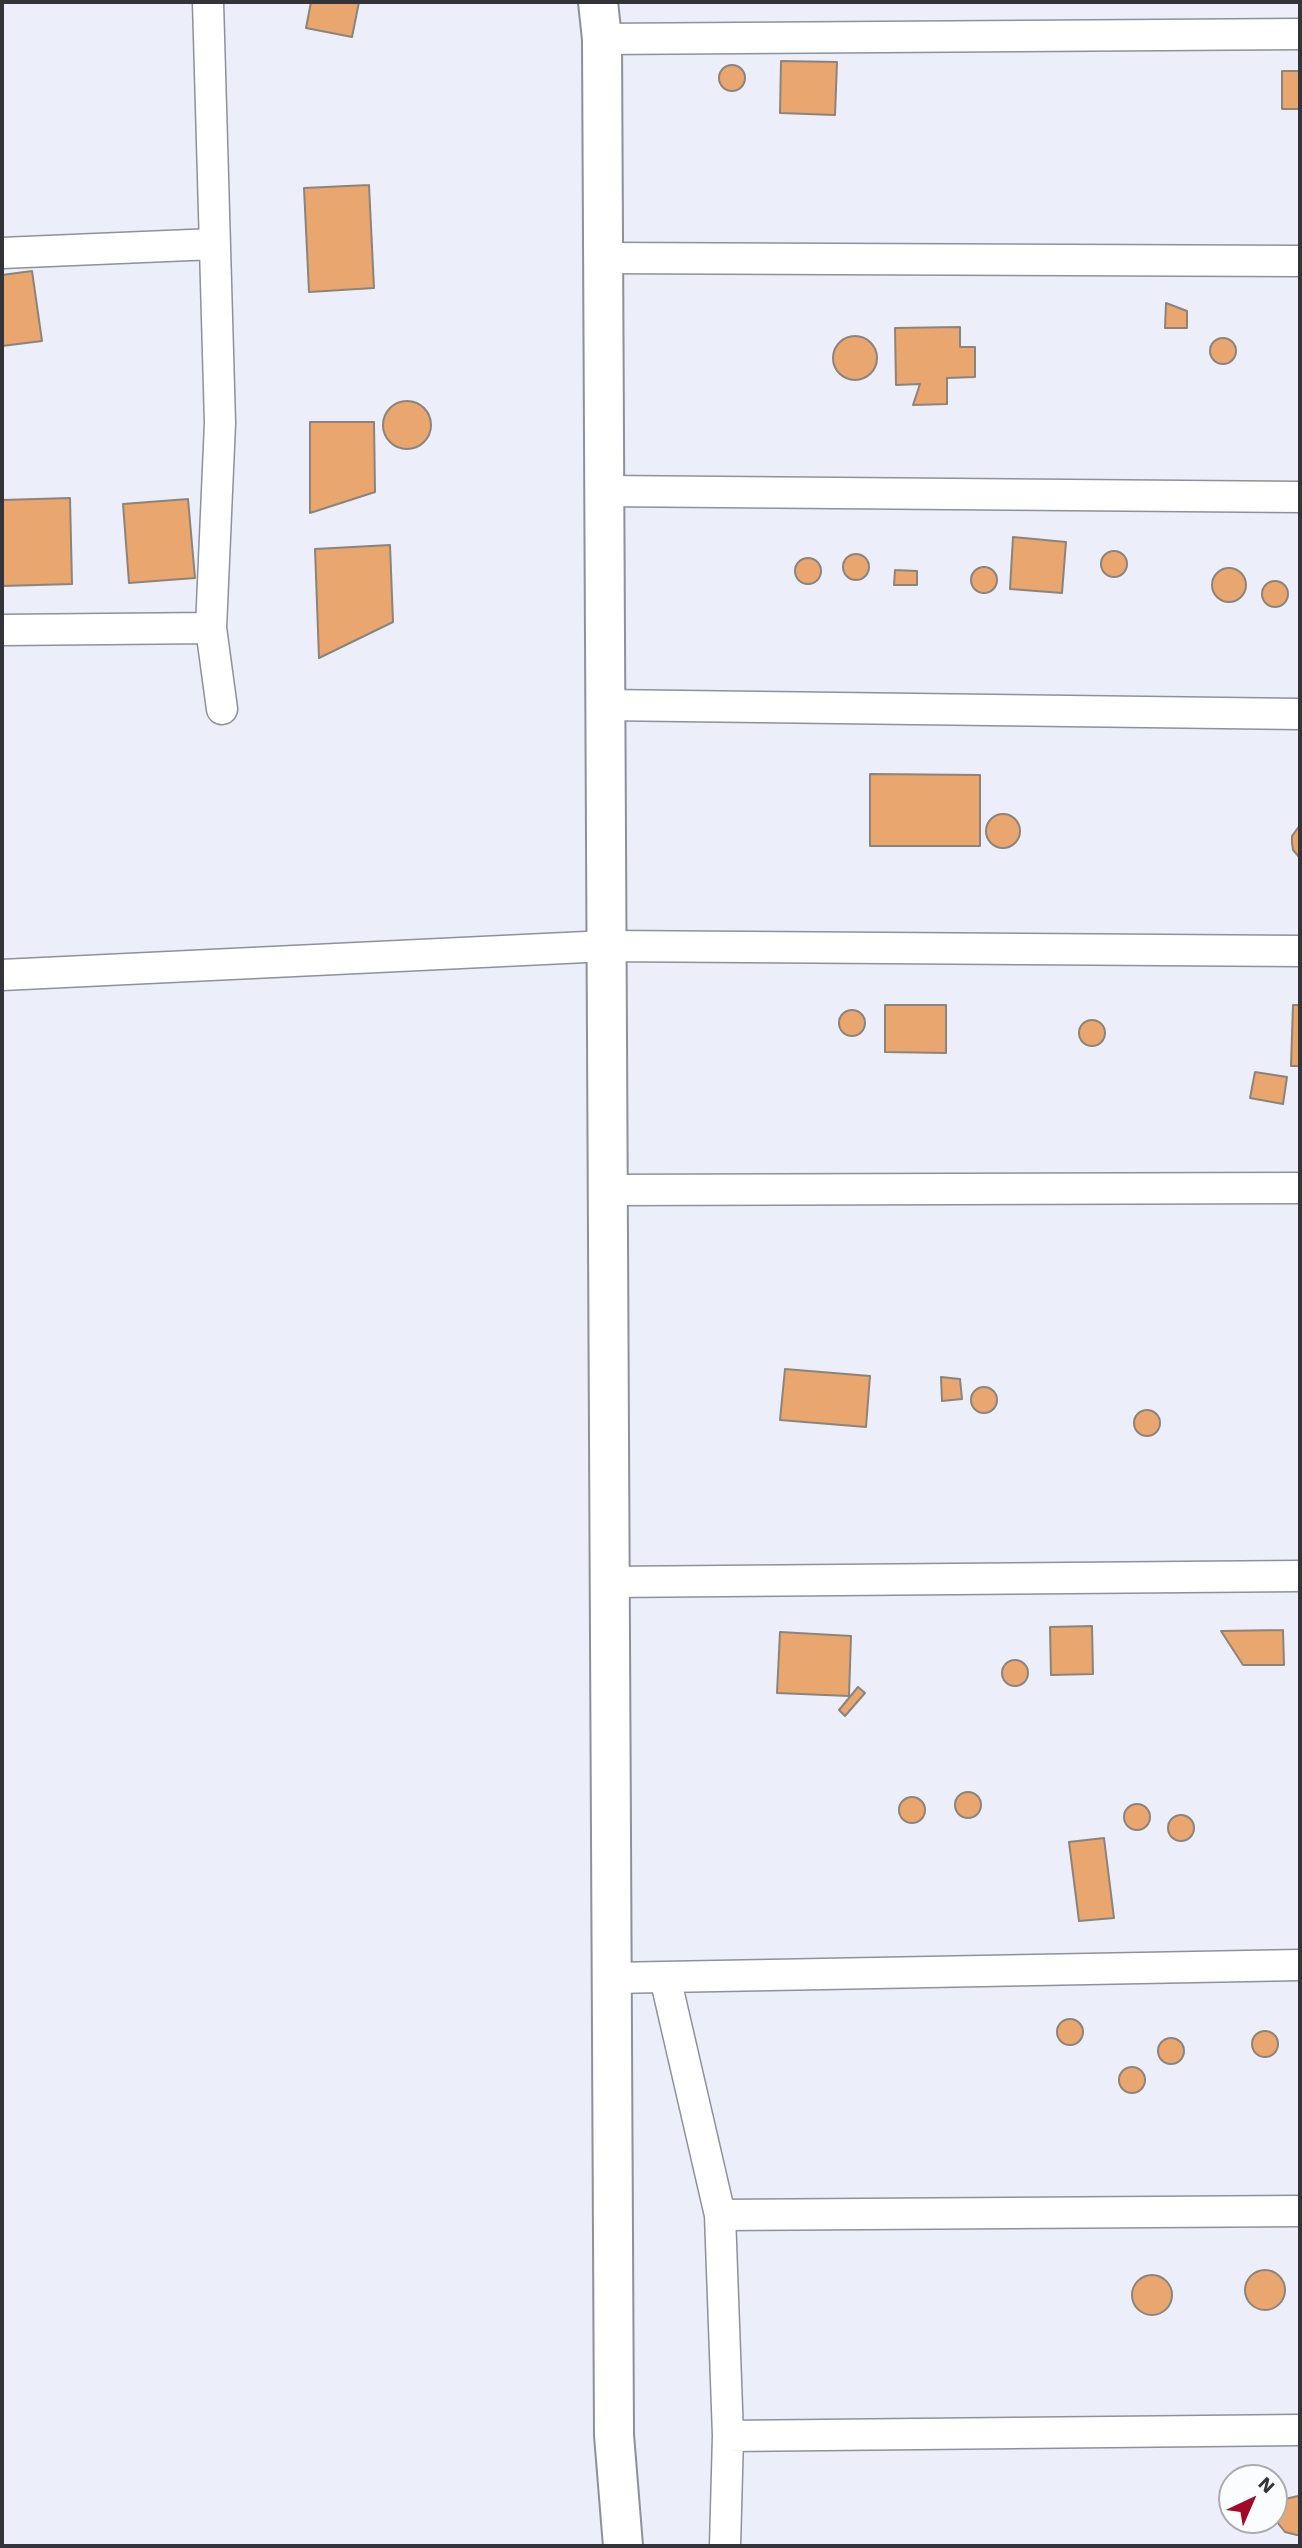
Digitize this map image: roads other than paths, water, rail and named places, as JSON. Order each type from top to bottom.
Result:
[{"type":"street","points":[[208,2],[220,423],[211,628],[222,709]]},
{"type":"street","points":[[598,2],[602,39],[614,2435],[623,2546]]},
{"type":"street","points":[[602,39],[1300,34]]},
{"type":"street","points":[[2,253],[214,244]]},
{"type":"street","points":[[603,258],[1300,261]]},
{"type":"street","points":[[604,491],[1300,497]]},
{"type":"street","points":[[2,630],[211,628]]},
{"type":"street","points":[[605,705],[1300,714]]},
{"type":"street","points":[[2,975],[607,946],[1300,951]]},
{"type":"street","points":[[608,1190],[1300,1188]]},
{"type":"street","points":[[609,1582],[1300,1576]]},
{"type":"street","points":[[611,1978],[1300,1965]]},
{"type":"street","points":[[665,1977],[720,2215],[728,2436],[725,2546]]},
{"type":"street","points":[[720,2215],[1300,2211]]},
{"type":"street","points":[[728,2436],[1300,2430]]}]
